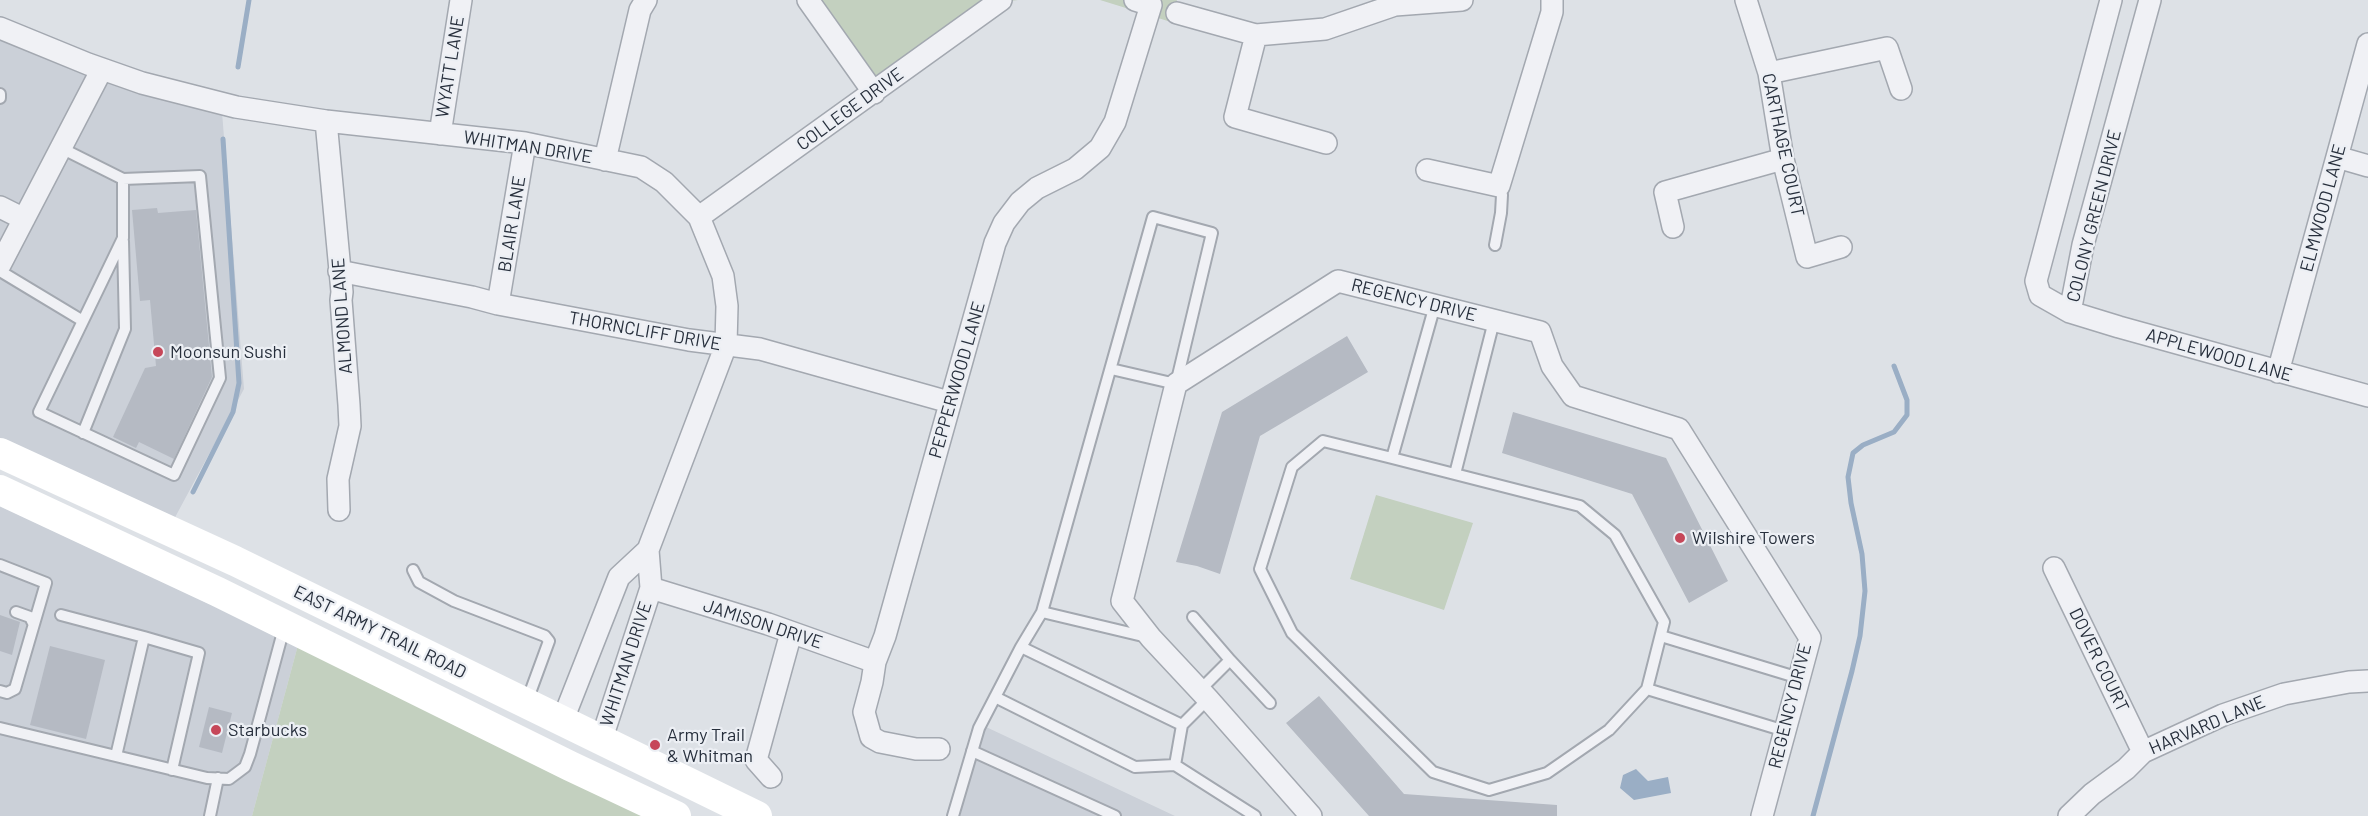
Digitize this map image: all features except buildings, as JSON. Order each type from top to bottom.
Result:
[{"type":"main road","name":"EAST ARMY TRAIL ROAD","points":[[0,453],[234,561],[757,816]]},
{"type":"main road","name":"EAST ARMY TRAIL ROAD","points":[[0,490],[285,625],[676,816]]},
{"type":"street","name":"WYATT LANE","points":[[440,134],[461,0]]},
{"type":"street","points":[[605,160],[640,10],[646,0]]},
{"type":"street","points":[[808,0],[874,93]]},
{"type":"street","name":"COLLEGE DRIVE","points":[[699,216],[1001,0]]},
{"type":"street","points":[[1177,13],[1256,35],[1325,29],[1395,2],[1462,0]]},
{"type":"street","points":[[1427,170],[1499,186],[1551,12],[1552,0]]},
{"type":"street","name":"CARTHAGE COURT","points":[[1746,0],[1769,73],[1783,159],[1807,257],[1841,247]]},
{"type":"street","name":"COLONY GREEN DRIVE","points":[[2111,0],[2036,281],[2040,295],[2070,312],[2083,245],[2150,0]]},
{"type":"street","name":"PEPPERWOOD LANE","points":[[939,749],[916,749],[880,742],[871,737],[864,712],[872,682],[874,662],[885,636],[995,243],[1004,222],[1020,202],[1037,188],[1075,169],[1100,148],[1115,122],[1143,2]]},
{"type":"street","name":"WHITMAN DRIVE","points":[[0,28],[142,83],[206,100],[326,121],[525,143],[641,167],[664,182],[699,216],[723,276],[727,306],[726,345],[648,550],[651,588],[601,741]]},
{"type":"street","points":[[1256,35],[1234,117],[1326,143]]},
{"type":"street","name":"ELMWOOD LANE","points":[[2278,372],[2368,44]]},
{"type":"street","points":[[1769,73],[1887,48],[1901,89]]},
{"type":"street","points":[[0,266],[102,69]]},
{"type":"street","name":"ALMOND LANE","points":[[326,121],[342,292],[350,426],[338,479],[339,510]]},
{"type":"street","name":"BLAIR LANE","points":[[498,304],[525,143]]},
{"type":"street","points":[[2337,158],[2368,166]]},
{"type":"street","points":[[1673,227],[1665,192],[1783,159]]},
{"type":"street","points":[[0,207],[24,219]]},
{"type":"street","name":"THORNCLIFF DRIVE","points":[[339,271],[498,304],[726,345],[760,349],[949,402]]},
{"type":"street","name":"REGENCY DRIVE","points":[[1176,384],[1338,281],[1540,332],[1552,366],[1573,396],[1679,429],[1810,638],[1762,816]]},
{"type":"street","name":"APPLEWOOD LANE","points":[[2070,312],[2368,396]]},
{"type":"street","points":[[1176,384],[1122,601],[1151,638],[1204,694],[1311,816]]},
{"type":"street","name":"WHITMAN DRIVE","points":[[562,722],[619,577],[648,550]]},
{"type":"street","name":"DOVER COURT","points":[[2054,568],[2143,752]]},
{"type":"street","name":"JAMISON DRIVE","points":[[651,588],[874,662]]},
{"type":"street","points":[[771,777],[756,760],[791,633]]},
{"type":"street","name":"HARVARD LANE","points":[[2069,816],[2143,752],[2223,715],[2284,694],[2349,682],[2368,681]]},
{"type":"lane","points":[[61,148],[123,179],[200,176],[220,378],[174,475],[39,412],[123,238]]},
{"type":"lane","points":[[83,434],[125,329],[123,179]]},
{"type":"lane","points":[[1495,245],[1502,213],[1499,186]]},
{"type":"lane","points":[[953,816],[979,728],[1042,612],[1153,217],[1212,233],[1176,384],[1111,369]]},
{"type":"lane","points":[[0,271],[83,321]]},
{"type":"lane","points":[[1392,458],[1435,305]]},
{"type":"lane","points":[[1455,474],[1494,321]]},
{"type":"lane","points":[[1323,441],[1392,458],[1580,506],[1614,535],[1664,622],[1647,689],[1609,730],[1547,772],[1489,790],[1433,772],[1292,633],[1260,569],[1292,467],[1323,441]]},
{"type":"lane","points":[[0,565],[46,583],[15,689],[7,693],[0,691]]},
{"type":"lane","points":[[413,570],[419,582],[454,602],[545,636],[549,641],[526,704]]},
{"type":"lane","points":[[16,612],[30,617],[33,623]]},
{"type":"lane","points":[[1042,612],[1151,638]]},
{"type":"lane","points":[[61,615],[199,653],[172,770]]},
{"type":"lane","points":[[1193,616],[1270,703]]},
{"type":"lane","points":[[0,728],[207,778],[229,779],[245,767],[250,754],[285,625]]},
{"type":"lane","points":[[1661,636],[1799,678]]},
{"type":"lane","points":[[116,756],[144,637]]},
{"type":"lane","points":[[1021,647],[1182,725]]},
{"type":"lane","points":[[1175,765],[1182,725],[1230,660]]},
{"type":"lane","points":[[1647,689],[1785,731]]},
{"type":"lane","points":[[995,697],[1135,767],[1175,765],[1255,816]]},
{"type":"lane","points":[[972,751],[1115,816]]},
{"type":"lane","points":[[210,816],[218,778]]},
{"type":"shaded area","points":[[0,35],[222,112],[244,389],[172,523],[0,442]]},
{"type":"shaded area","points":[[0,506],[298,645],[252,816],[0,816]]},
{"type":"shaded area","points":[[984,726],[1175,816],[960,816]]},
{"type":"green space","points":[[816,0],[1018,0],[1004,2],[886,93]]},
{"type":"green space","points":[[1100,0],[1177,0],[1171,22]]},
{"type":"green space","points":[[1376,495],[1473,523],[1444,610],[1350,579]]},
{"type":"green space","points":[[298,645],[648,816],[252,816]]},
{"type":"water","points":[[1636,769],[1648,781],[1668,777],[1671,793],[1634,800],[1620,788],[1623,775]]},
{"type":"waterway","points":[[238,67],[249,0]]},
{"type":"waterway","points":[[193,492],[233,412],[239,383],[223,139]]},
{"type":"waterway","points":[[1813,816],[1852,671],[1860,636],[1865,591],[1862,554],[1848,477],[1853,453],[1863,445],[1894,432],[1907,415],[1907,400],[1894,366]]},
{"type":"place","name":"Moonsun Sushi","points":[[158,352]]},
{"type":"place","name":"Wilshire Towers","points":[[1680,538]]},
{"type":"place","name":"Starbucks","points":[[216,730]]},
{"type":"place","name":"Army Trail & Whitman","points":[[655,745]]}]
